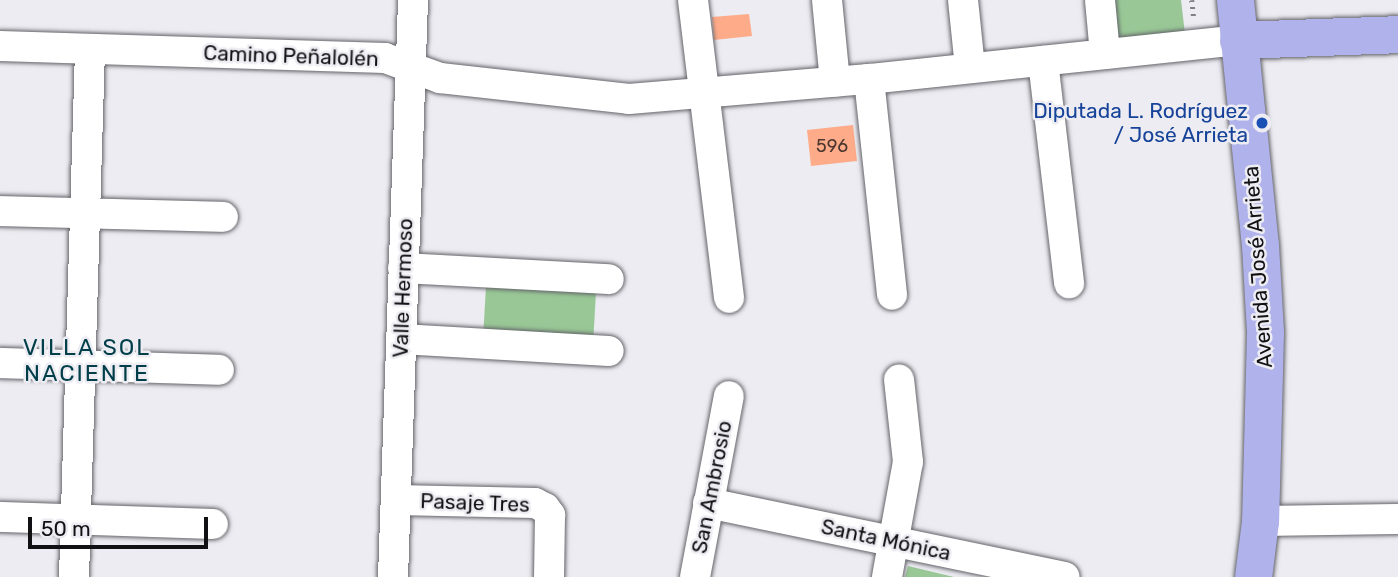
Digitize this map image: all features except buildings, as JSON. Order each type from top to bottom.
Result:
[{"type":"main road","name":"Avenida José Arrieta","points":[[1235,0],[1264,295],[1265,390],[1260,521],[1254,577]]},
{"type":"main road","points":[[1238,40],[1398,34]]},
{"type":"street","name":"Valle Hermoso","points":[[393,577],[413,0]]},
{"type":"street","points":[[694,0],[729,298]]},
{"type":"street","points":[[827,0],[835,82]]},
{"type":"street","points":[[962,0],[970,68]]},
{"type":"street","points":[[1100,0],[1105,54]]},
{"type":"street","name":"Camino Peñalolén","points":[[0,46],[385,58],[440,78],[608,98],[869,79],[1238,40]]},
{"type":"street","points":[[74,577],[90,49]]},
{"type":"street","points":[[1043,61],[1069,283]]},
{"type":"street","points":[[869,79],[892,295]]},
{"type":"street","points":[[0,211],[223,217]]},
{"type":"street","points":[[403,268],[609,279]]},
{"type":"street","points":[[401,340],[609,351]]},
{"type":"street","points":[[0,363],[219,370]]},
{"type":"street","points":[[887,577],[896,542],[908,462],[899,379]]},
{"type":"street","name":"San Ambrosio","points":[[695,577],[729,396]]},
{"type":"street","name":"Pasaje Tres","points":[[396,500],[535,503],[545,508],[550,515],[549,577]]},
{"type":"street","name":"Santa Mónica","points":[[708,503],[1064,577]]},
{"type":"street","points":[[0,517],[213,524]]},
{"type":"street","points":[[1260,521],[1398,519]]},
{"type":"path","points":[[1192,0],[1194,19]]},
{"type":"green space","points":[[1108,0],[1181,0],[1185,34],[1112,43]]},
{"type":"green space","points":[[486,286],[596,292],[593,345],[483,339]]},
{"type":"green space","points":[[908,566],[954,577],[905,577]]},
{"type":"place","name":"Diputada L. Rodríguez / José Arrieta","points":[[1262,123]]},
{"type":"district","name":"VILLA SOL NACIENTE","points":[[87,360]]}]
